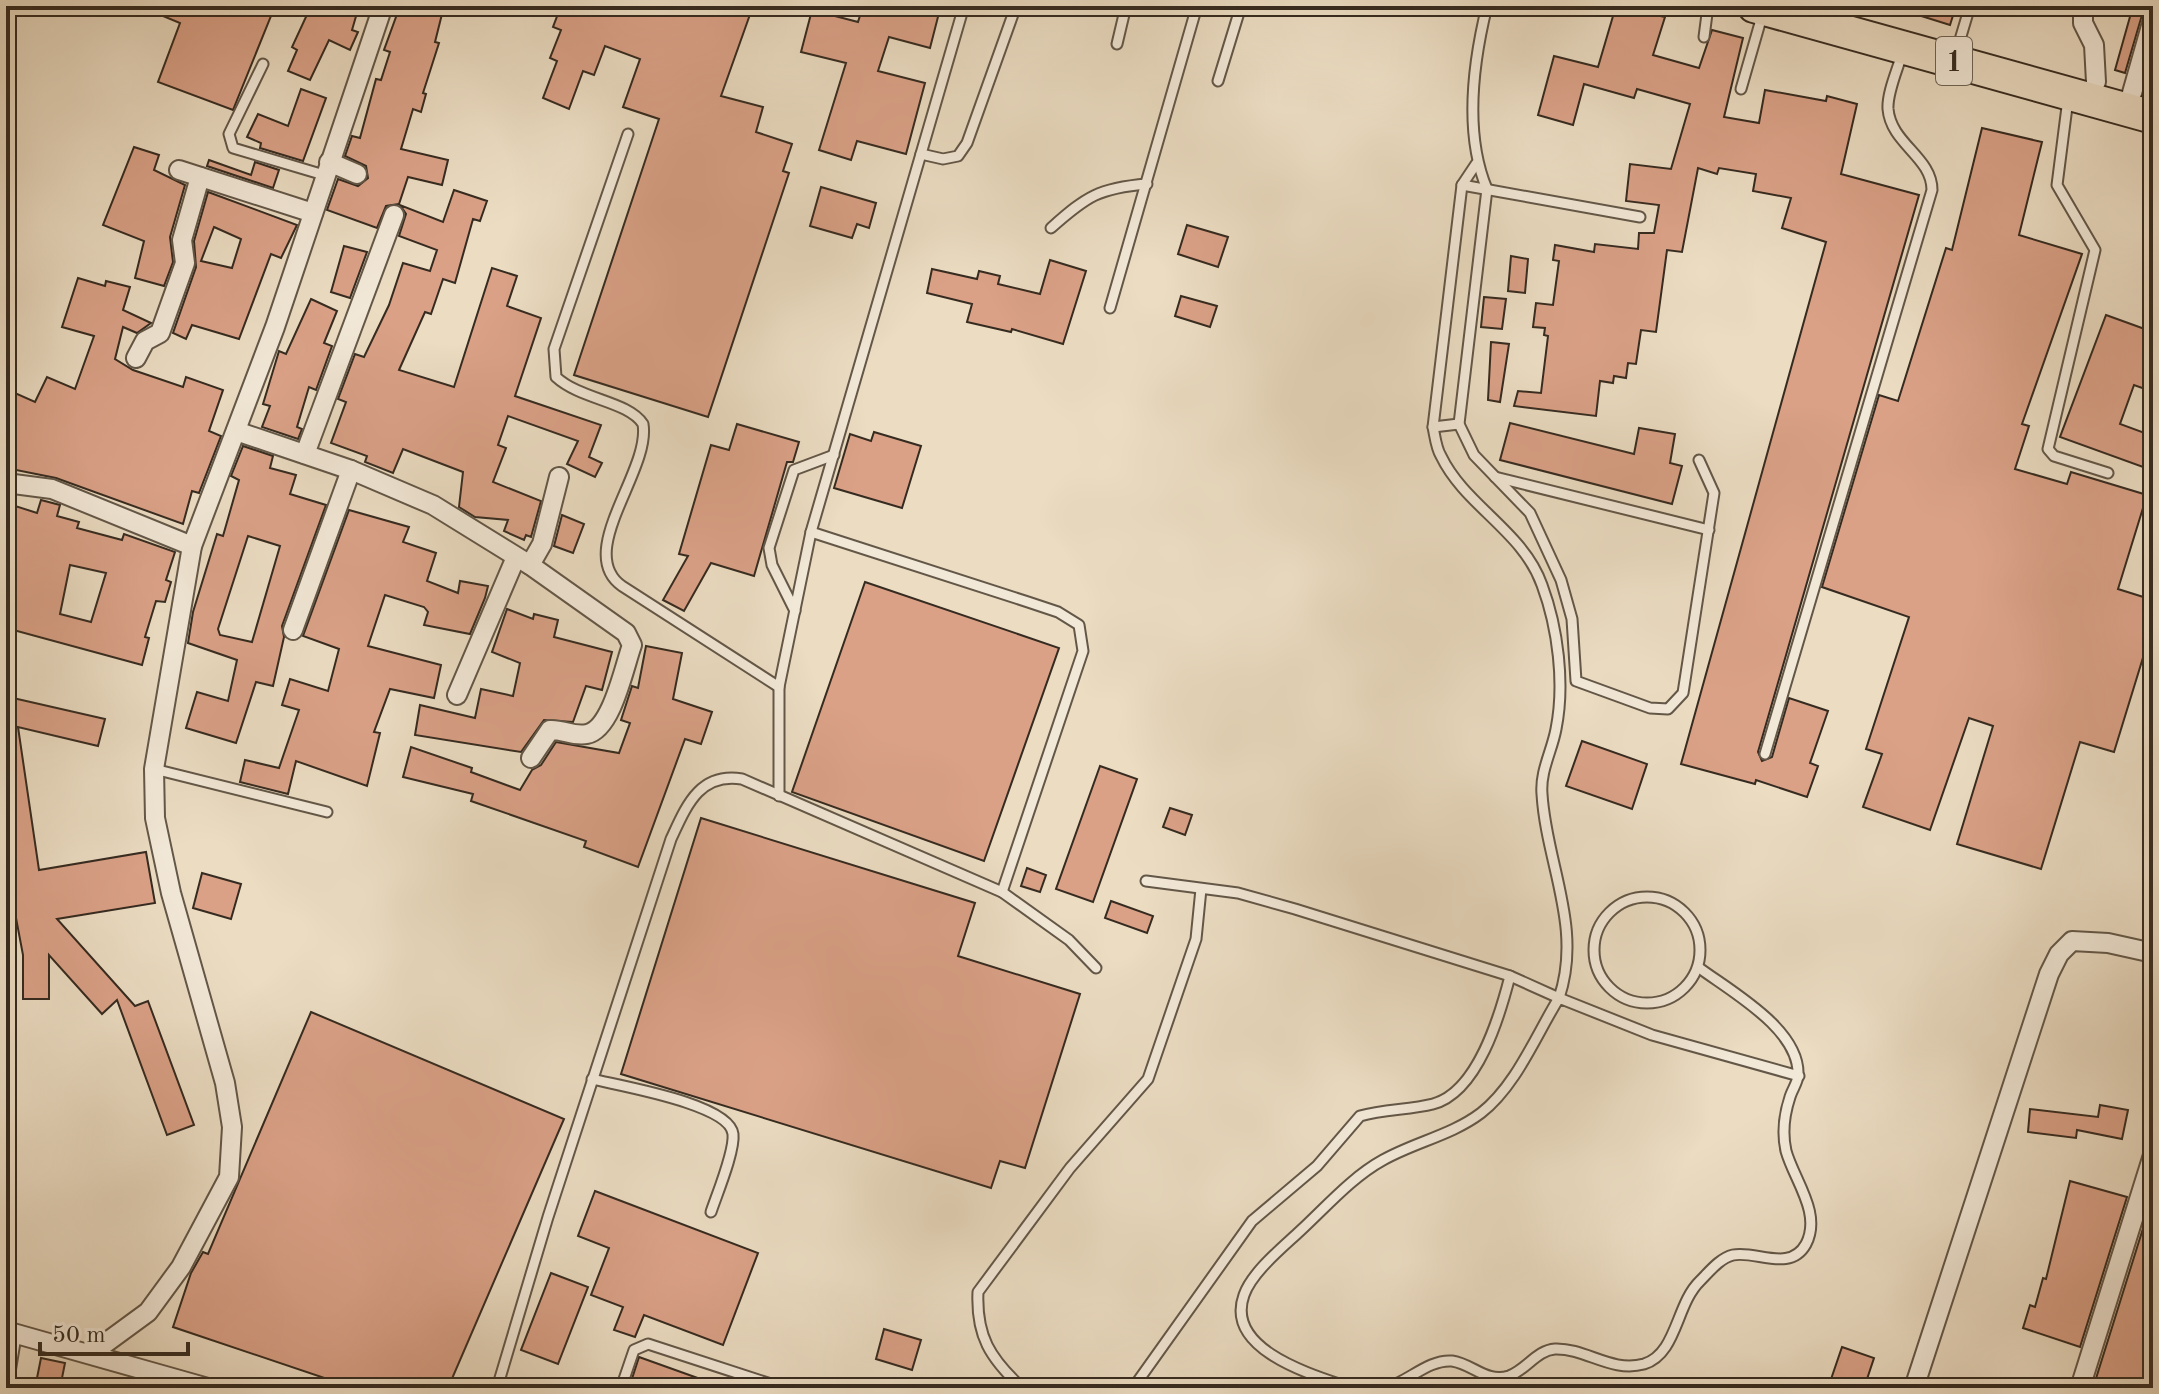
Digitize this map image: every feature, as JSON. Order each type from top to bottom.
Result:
[{"type":"highway","name":"1","points":[[1826,6],[1959,43],[2082,87]]},
{"type":"highway","name":"1","points":[[1759,7],[1904,47],[2146,103]]},
{"type":"street","points":[[92,1353],[148,1312],[181,1267],[229,1177],[232,1153],[225,1083],[160,845],[155,818],[154,769],[192,546],[236,431],[383,6]]},
{"type":"street","points":[[2082,87],[2094,45],[2083,23],[2083,6]]},
{"type":"street","points":[[2146,103],[2153,19]]},
{"type":"street","points":[[327,169],[357,174]]},
{"type":"street","points":[[179,170],[313,213]]},
{"type":"street","points":[[136,358],[145,341],[160,333],[185,263],[182,240],[200,177]]},
{"type":"street","points":[[305,454],[394,215]]},
{"type":"street","points":[[236,431],[351,470],[433,505],[523,561],[618,627],[632,645],[602,726],[596,732],[576,736],[550,730],[531,758]]},
{"type":"street","points":[[293,630],[351,470]]},
{"type":"street","points":[[457,695],[523,561],[542,544],[559,477]]},
{"type":"street","points":[[6,483],[52,489],[192,546]]},
{"type":"street","points":[[1914,1388],[2049,974],[2059,954],[2072,941],[2108,943],[2153,953]]},
{"type":"street","points":[[2080,1388],[2153,1155]]},
{"type":"street","points":[[6,1369],[9,1332],[92,1353],[153,1380],[208,1388]]},
{"type":"lane","points":[[779,796],[779,687],[811,532],[964,6]]},
{"type":"lane","points":[[921,154],[943,159],[958,156],[967,143],[1016,6]]},
{"type":"lane","points":[[1117,44],[1126,6]]},
{"type":"lane","points":[[1110,308],[1197,6]]},
{"type":"lane","points":[[1218,81],[1241,6]]},
{"type":"lane","points":[[1487,6],[1474,71],[1476,164],[1487,189],[1459,424],[1474,455],[1530,513],[1561,580],[1572,619],[1576,681],[1650,708],[1668,709],[1683,693],[1714,493],[1699,460]]},
{"type":"lane","points":[[1704,37],[1708,6]]},
{"type":"lane","points":[[1959,43],[1970,6]]},
{"type":"lane","points":[[1741,89],[1759,7]]},
{"type":"lane","points":[[1765,754],[1932,190],[1928,170],[1897,137],[1890,124],[1887,106],[1904,47]]},
{"type":"lane","points":[[263,64],[229,134],[229,142],[233,148],[327,169]]},
{"type":"lane","points":[[2082,87],[2057,185],[2095,250],[2048,449],[2054,456],[2108,473]]},
{"type":"lane","points":[[628,134],[554,349],[556,377],[565,385],[577,393],[632,412],[643,424],[643,445],[606,547],[606,567],[612,579],[622,586],[779,687]]},
{"type":"lane","points":[[1351,1388],[1310,1373],[1257,1345],[1243,1317],[1244,1294],[1284,1246],[1382,1160],[1460,1127],[1483,1111],[1515,1073],[1559,998],[1567,943],[1566,910],[1541,790],[1560,703],[1557,649],[1542,584],[1523,548],[1457,480],[1440,456],[1433,427],[1462,185],[1476,164]]},
{"type":"lane","points":[[1051,228],[1084,198],[1097,192],[1147,184]]},
{"type":"lane","points":[[1462,185],[1640,217]]},
{"type":"lane","points":[[1433,427],[1459,424]]},
{"type":"lane","points":[[795,611],[772,565],[772,531],[794,470],[834,455]]},
{"type":"lane","points":[[1494,477],[1709,530]]},
{"type":"lane","points":[[811,532],[1043,607],[1079,625],[1083,651],[1002,892]]},
{"type":"lane","points":[[154,769],[327,812]]},
{"type":"lane","points":[[497,1388],[592,1079],[671,839],[699,787],[730,777],[1002,892],[1069,940],[1096,968]]},
{"type":"lane","points":[[1146,881],[1238,893],[1295,909],[1510,976],[1652,1035],[1799,1076]]},
{"type":"lane","points":[[1022,1388],[1005,1372],[980,1335],[978,1292],[1070,1168],[1148,1079],[1196,939],[1201,889]]},
{"type":"lane","points":[[1636,897],[1655,897],[1673,903],[1688,914],[1697,930],[1701,948],[1698,967],[1690,983],[1675,996],[1658,1002],[1631,1000],[1607,986],[1597,970],[1593,952],[1596,933],[1605,917],[1619,904],[1636,897]]},
{"type":"lane","points":[[1385,1388],[1437,1363],[1451,1361],[1489,1378],[1506,1377],[1550,1349],[1565,1349],[1605,1364],[1629,1367],[1646,1364],[1666,1348],[1679,1313],[1696,1285],[1720,1262],[1734,1255],[1781,1259],[1799,1252],[1806,1244],[1809,1216],[1786,1150],[1784,1129],[1790,1095],[1799,1076],[1795,1058],[1779,1029],[1698,967]]},
{"type":"lane","points":[[1133,1388],[1252,1221],[1317,1166],[1360,1116],[1435,1104],[1459,1087],[1478,1063],[1500,1017],[1510,976]]},
{"type":"lane","points":[[592,1079],[712,1110],[730,1123],[734,1136],[711,1212]]},
{"type":"lane","points":[[621,1388],[634,1350],[648,1344],[783,1388]]},
{"type":"building","points":[[139,6],[275,6],[233,110],[158,82],[180,23]]},
{"type":"building","points":[[311,6],[359,6],[352,30],[358,32],[350,50],[329,40],[310,80],[288,71],[297,50],[292,47]]},
{"type":"building","points":[[400,6],[444,6],[435,42],[439,43],[423,93],[426,94],[421,112],[413,109],[401,149],[448,160],[442,185],[408,177],[399,204],[386,206],[377,228],[327,210],[338,179],[358,186],[368,178],[366,166],[345,156],[352,136],[360,138],[376,79],[381,80],[390,52],[384,50]]},
{"type":"building","points":[[561,6],[640,6],[656,12],[658,6],[753,6],[721,96],[763,107],[756,132],[792,144],[783,171],[789,173],[708,417],[574,375],[659,119],[623,107],[640,59],[605,46],[594,75],[583,71],[569,109],[543,98],[557,61],[550,58],[561,30],[553,27]]},
{"type":"building","points":[[863,6],[940,9],[930,48],[889,37],[878,71],[925,83],[906,154],[857,141],[851,160],[819,150],[846,63],[801,52],[812,10],[858,22]]},
{"type":"building","points":[[1616,6],[1665,17],[1653,55],[1699,68],[1712,30],[1743,38],[1724,117],[1759,123],[1765,90],[1826,101],[1827,96],[1857,104],[1841,174],[1919,195],[1758,752],[1762,761],[1772,757],[1789,698],[1828,711],[1810,763],[1818,766],[1807,797],[1756,780],[1755,784],[1681,764],[1826,242],[1782,228],[1791,198],[1753,191],[1756,174],[1719,168],[1717,174],[1698,168],[1682,252],[1667,250],[1656,332],[1641,330],[1636,364],[1628,363],[1626,378],[1614,376],[1613,383],[1600,381],[1596,416],[1514,406],[1518,391],[1541,393],[1548,336],[1544,335],[1545,328],[1533,327],[1536,303],[1553,305],[1559,261],[1553,260],[1555,245],[1594,252],[1595,244],[1638,249],[1639,233],[1654,233],[1659,205],[1626,201],[1630,164],[1671,169],[1690,104],[1637,89],[1634,98],[1584,84],[1573,125],[1538,115],[1554,56],[1598,67]]},
{"type":"building","points":[[1902,6],[1956,6],[1950,25],[1902,10]]},
{"type":"building","points":[[2133,6],[2153,7],[2142,15],[2125,73],[2115,70]]},
{"type":"building","points":[[301,89],[326,98],[303,161],[260,148],[261,143],[247,137],[258,114],[288,126]]},
{"type":"building","points":[[1982,128],[2042,142],[2019,235],[2082,254],[2022,424],[2029,426],[2015,469],[2067,484],[2071,472],[2147,495],[2118,589],[2153,600],[2153,625],[2114,752],[2080,742],[2041,869],[1957,844],[1993,726],[1969,718],[1930,830],[1863,807],[1882,754],[1866,749],[1909,617],[1822,587],[1879,395],[1898,401],[1946,248],[1952,250]]},
{"type":"building","points":[[134,147],[159,155],[154,170],[185,185],[170,237],[173,262],[164,286],[135,278],[144,241],[103,225]]},
{"type":"building","points":[[209,160],[251,175],[255,162],[279,170],[273,188],[207,166]]},
{"type":"building","points":[[821,187],[876,203],[869,228],[857,224],[852,238],[810,226]]},
{"type":"building","points":[[454,190],[487,201],[480,221],[473,219],[455,283],[443,279],[431,314],[425,312],[399,370],[454,387],[492,268],[517,276],[507,306],[541,318],[515,396],[601,425],[589,457],[602,463],[595,477],[567,464],[578,441],[508,416],[498,445],[506,448],[493,482],[541,501],[531,537],[526,535],[524,540],[504,531],[508,520],[475,517],[459,507],[463,472],[403,449],[393,473],[365,462],[367,456],[331,443],[346,402],[338,399],[355,354],[364,357],[389,305],[403,263],[430,271],[437,250],[399,236],[406,214],[400,205],[443,222]]},
{"type":"building","points":[[208,192],[297,225],[281,258],[271,254],[239,339],[192,325],[186,339],[173,333],[196,267],[194,241]],"holes":[[[214,227],[241,239],[232,268],[201,261]]]},
{"type":"building","points":[[1187,225],[1228,237],[1218,267],[1178,254]]},
{"type":"building","points":[[344,246],[367,252],[350,298],[331,292]]},
{"type":"building","points":[[1511,256],[1528,259],[1525,293],[1508,291]]},
{"type":"building","points":[[1050,260],[1086,271],[1063,344],[1012,329],[1011,332],[967,322],[972,304],[927,293],[932,269],[977,279],[979,271],[1000,276],[998,284],[1040,294]]},
{"type":"building","points":[[78,278],[105,286],[106,281],[130,287],[123,310],[151,323],[137,333],[123,327],[115,359],[133,370],[183,387],[186,377],[223,390],[209,431],[221,436],[199,493],[192,491],[183,524],[56,478],[6,468],[6,389],[35,402],[47,377],[75,389],[94,336],[62,327]]},
{"type":"building","points":[[1181,296],[1217,306],[1210,327],[1175,316]]},
{"type":"building","points":[[1484,297],[1506,299],[1502,329],[1481,327]]},
{"type":"building","points":[[311,299],[337,311],[324,343],[332,346],[316,390],[309,387],[297,427],[302,429],[298,439],[262,427],[270,406],[263,404],[279,351],[286,354]]},
{"type":"building","points":[[2106,315],[2153,332],[2153,368],[2145,389],[2134,385],[2120,424],[2153,436],[2143,467],[2060,437]]},
{"type":"building","points":[[1491,342],[1509,344],[1500,402],[1488,400]]},
{"type":"building","points":[[1510,423],[1634,454],[1639,428],[1675,434],[1670,463],[1682,466],[1672,504],[1500,460]]},
{"type":"building","points":[[737,424],[799,442],[793,462],[787,462],[754,576],[711,563],[684,611],[663,600],[688,556],[679,554],[711,445],[729,450]]},
{"type":"building","points":[[874,432],[921,446],[902,508],[834,488],[850,434],[871,441]]},
{"type":"building","points":[[243,446],[273,456],[270,468],[296,475],[290,494],[326,505],[282,626],[284,637],[273,686],[256,682],[236,743],[186,728],[197,692],[228,701],[237,660],[188,643],[193,612],[217,534],[223,536],[239,480],[231,476]],"holes":[[[248,536],[280,546],[252,642],[220,635],[218,629]]]},
{"type":"building","points":[[41,500],[60,505],[57,516],[79,522],[77,528],[122,540],[124,534],[175,552],[166,580],[171,582],[165,602],[156,601],[145,637],[149,638],[142,665],[6,628],[6,503],[37,513]],"holes":[[[70,565],[106,573],[91,622],[60,614]]]},
{"type":"building","points":[[349,510],[409,527],[403,542],[436,553],[427,581],[458,593],[460,581],[488,586],[485,598],[470,634],[424,625],[428,612],[424,607],[385,595],[368,646],[441,665],[434,698],[390,689],[374,732],[380,733],[367,786],[296,761],[288,794],[240,782],[245,760],[279,768],[299,710],[282,705],[290,679],[328,691],[339,649],[303,636]]},
{"type":"building","points":[[562,515],[584,524],[573,553],[554,546]]},
{"type":"building","points":[[865,582],[1059,648],[984,861],[792,792]]},
{"type":"building","points":[[507,609],[533,619],[534,614],[558,620],[554,637],[612,652],[602,690],[586,686],[573,722],[544,720],[521,752],[415,735],[420,705],[475,718],[481,689],[513,696],[520,663],[492,652]]},
{"type":"building","points":[[646,646],[682,653],[673,699],[712,712],[701,744],[685,739],[638,867],[584,847],[586,841],[471,801],[473,794],[403,777],[411,747],[472,768],[471,772],[520,790],[556,742],[619,753],[630,723],[621,720],[632,686],[638,688]]},
{"type":"building","points":[[13,698],[105,719],[98,746],[18,727],[39,870],[146,852],[155,903],[57,919],[135,1006],[148,1001],[194,1125],[167,1135],[117,1000],[102,1014],[49,955],[49,999],[23,999],[23,955],[6,865],[6,717]]},
{"type":"building","points":[[1582,741],[1647,764],[1632,809],[1566,786]]},
{"type":"building","points":[[1100,766],[1137,779],[1093,902],[1056,889]]},
{"type":"building","points":[[1170,808],[1192,815],[1185,835],[1163,827]]},
{"type":"building","points":[[701,818],[975,903],[958,956],[1080,994],[1025,1168],[1000,1161],[991,1188],[621,1074]]},
{"type":"building","points":[[1027,868],[1046,875],[1040,892],[1021,886]]},
{"type":"building","points":[[202,873],[241,884],[231,919],[193,908]]},
{"type":"building","points":[[1111,901],[1153,916],[1147,933],[1105,918]]},
{"type":"building","points":[[311,1012],[564,1119],[448,1388],[354,1388],[173,1327],[191,1273],[203,1252],[208,1254]]},
{"type":"building","points":[[2100,1105],[2128,1110],[2122,1139],[2077,1130],[2076,1138],[2028,1132],[2030,1109],[2098,1117]]},
{"type":"building","points":[[2070,1181],[2127,1197],[2080,1347],[2023,1328],[2030,1305],[2035,1307],[2043,1278],[2046,1279]]},
{"type":"building","points":[[595,1191],[758,1253],[723,1345],[644,1315],[635,1337],[614,1330],[623,1307],[591,1295],[609,1248],[578,1236]]},
{"type":"building","points":[[2151,1203],[2153,1388],[2093,1388]]},
{"type":"building","points":[[551,1273],[588,1287],[558,1364],[521,1350]]},
{"type":"building","points":[[884,1329],[921,1340],[912,1370],[876,1359]]},
{"type":"building","points":[[1842,1347],[1874,1358],[1864,1388],[1828,1388]]},
{"type":"building","points":[[639,1357],[720,1386],[720,1388],[629,1388]]},
{"type":"building","points":[[41,1358],[65,1363],[60,1388],[35,1388]]}]
